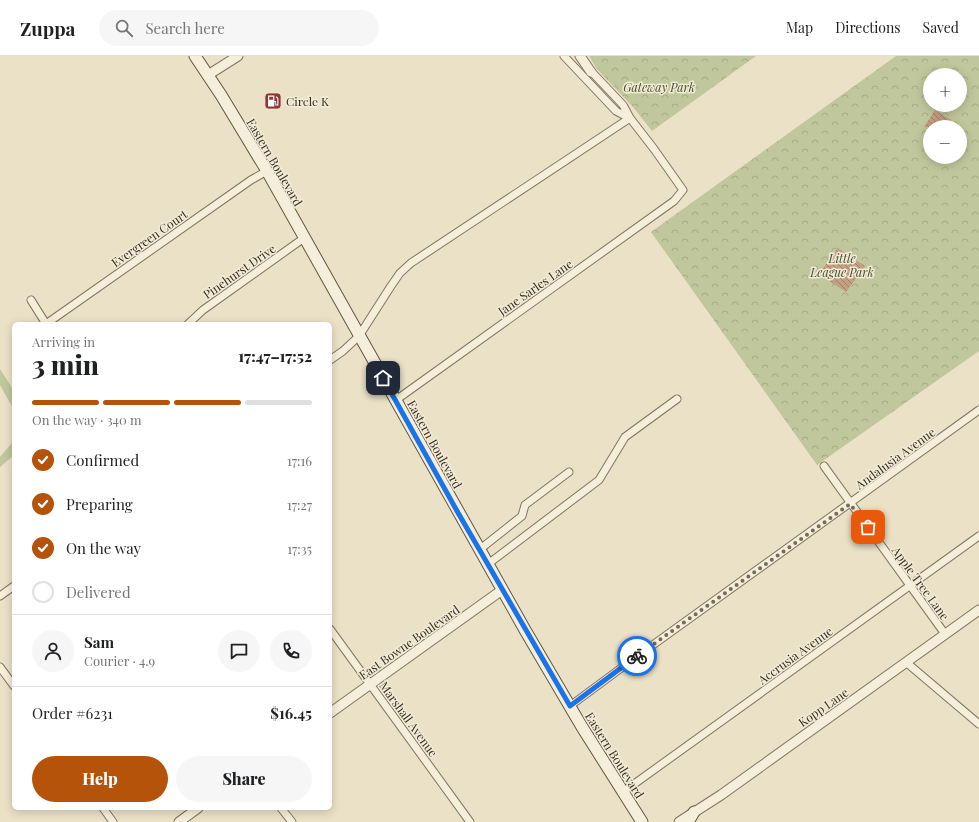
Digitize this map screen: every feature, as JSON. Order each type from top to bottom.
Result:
[{"type":"main road","name":"Eastern Boulevard","points":[[195,56],[266,171],[502,590],[570,706],[642,822]]},
{"type":"main road","points":[[688,822],[694,812]]},
{"type":"street","points":[[208,75],[238,56]]},
{"type":"street","points":[[564,56],[616,111],[630,118]]},
{"type":"street","points":[[576,56],[623,105],[630,118]]},
{"type":"street","points":[[580,56],[591,72]]},
{"type":"street","points":[[332,359],[343,351],[359,336],[400,273],[411,263],[630,118]]},
{"type":"street","name":"Jane Sarles Lane","points":[[396,400],[674,201],[683,190],[630,118]]},
{"type":"street","name":"Evergreen Court","points":[[49,322],[266,171]]},
{"type":"street","name":"Pinehurst Drive","points":[[190,322],[203,310],[304,238]]},
{"type":"street","points":[[31,300],[45,322]]},
{"type":"street","points":[[488,564],[599,480],[625,437],[677,399]]},
{"type":"street","name":"Andalusia Avenue","points":[[570,706],[979,410]]},
{"type":"street","name":"Apple Tree Lane","points":[[824,466],[945,634]]},
{"type":"street","points":[[479,550],[522,516],[525,506],[569,472]]},
{"type":"street","name":"Accrusia Avenue","points":[[622,792],[979,536]]},
{"type":"street","points":[[0,596],[12,587]]},
{"type":"street","name":"East Bowne Boulevard","points":[[332,712],[502,590]]},
{"type":"street","name":"Kopp Lane","points":[[679,822],[721,795],[979,610]]},
{"type":"street","name":"Marshall Avenue","points":[[332,632],[470,822]]},
{"type":"street","points":[[907,662],[979,724]]},
{"type":"street","points":[[0,667],[12,683]]},
{"type":"street","points":[[104,810],[113,822]]},
{"type":"street","points":[[179,822],[195,810]]},
{"type":"street","points":[[283,810],[292,822]]},
{"type":"green space","name":"Gateway Park","points":[[589,56],[756,56],[652,131],[633,107],[597,69]]},
{"type":"green space","name":"Little League Park","points":[[896,56],[979,56],[979,351],[817,465],[651,232]]},
{"type":"green space","points":[[0,369],[12,388],[12,406],[0,385]]},
{"type":"green space","points":[[12,441],[12,457],[0,467],[0,457]]},
{"type":"building","points":[[934,112],[938,112],[951,120],[929,120]]},
{"type":"building","points":[[838,248],[865,266],[846,292],[819,274]]},
{"type":"way so far","points":[[637,656],[850,504],[868,527]]},
{"type":"place","name":"Circle K","points":[[273,101]]},
{"type":"route","points":[[383,378],[457,511],[570,706],[637,656]]}]
